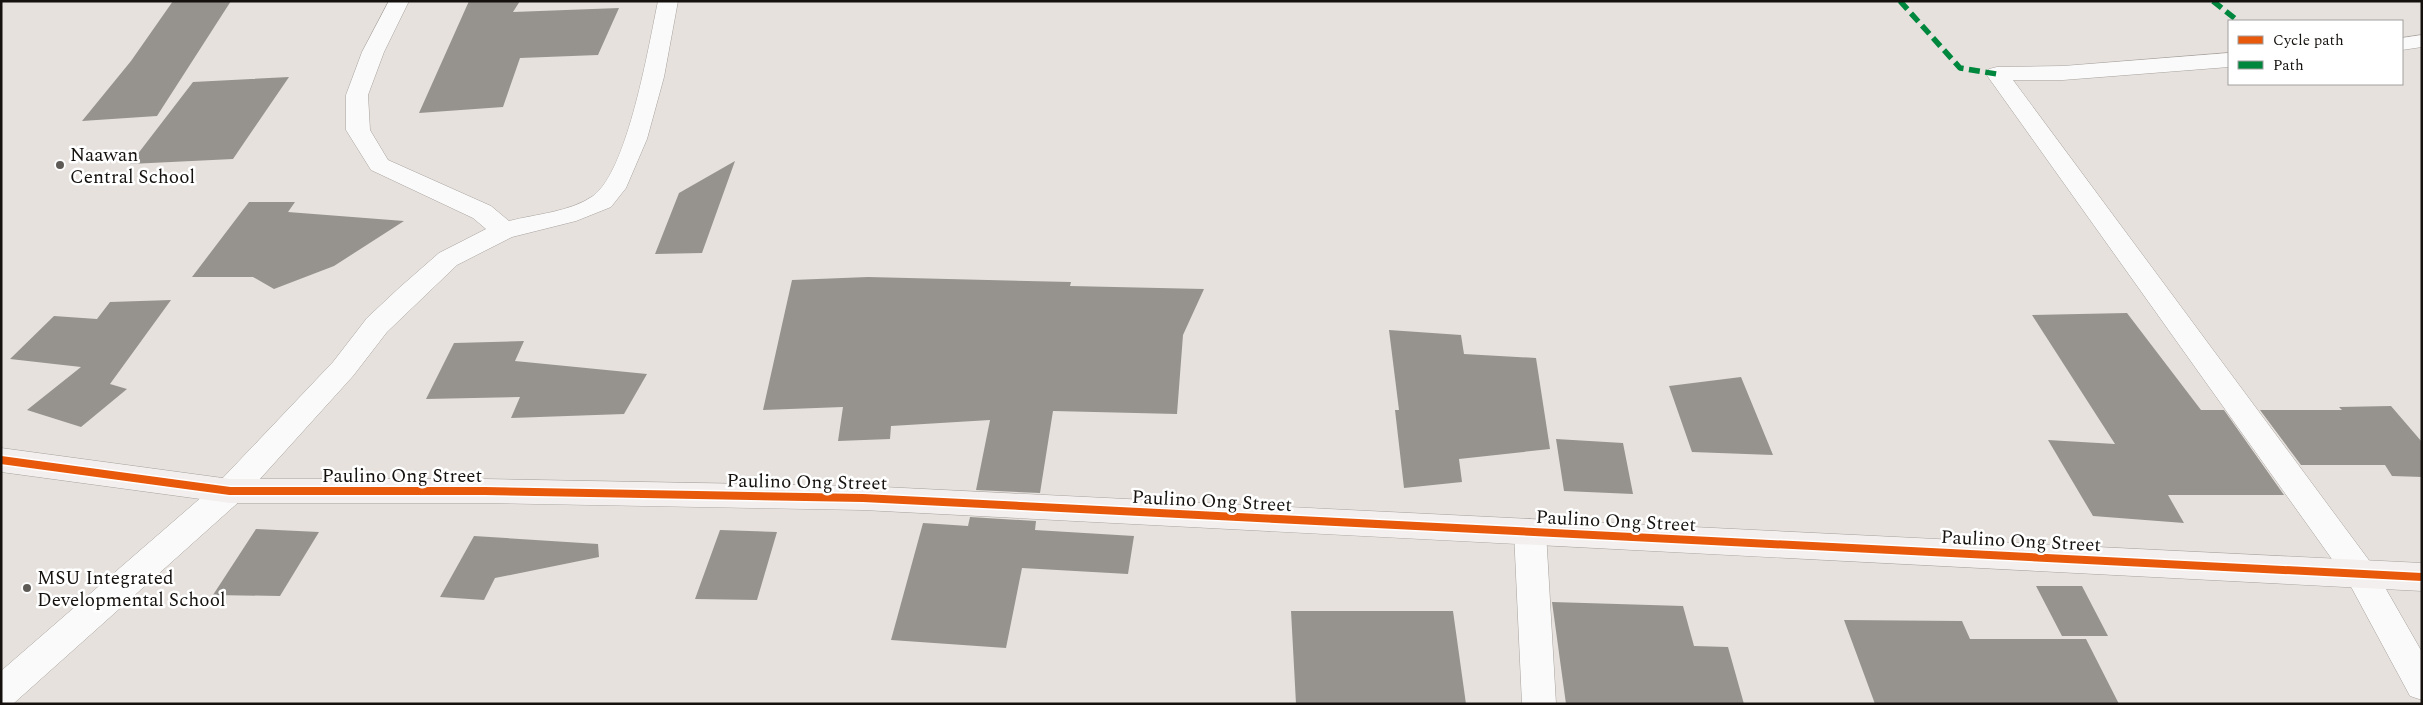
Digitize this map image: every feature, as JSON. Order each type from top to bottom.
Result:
[{"type":"street","points":[[399,1],[374,52],[356,95],[358,130],[379,165],[482,212],[504,230]]},
{"type":"street","points":[[1,694],[230,491],[343,369],[377,326],[448,259],[504,230],[581,211],[602,200],[618,185],[656,69],[668,1]]},
{"type":"street","points":[[2403,44],[2422,41]]},
{"type":"street","points":[[2228,60],[2063,73],[1997,74],[2360,573],[2422,685]]},
{"type":"street","name":"Paulino Ong Street","points":[[1,460],[230,491],[485,491],[863,498],[2422,576]]},
{"type":"street","points":[[1530,532],[1539,704]]},
{"type":"building","points":[[173,1],[231,1],[157,116],[82,121],[131,61]]},
{"type":"building","points":[[469,1],[520,1],[513,12],[619,8],[598,55],[520,58],[503,107],[419,113]]},
{"type":"building","points":[[289,77],[233,159],[130,164],[193,82]]},
{"type":"building","points":[[735,161],[702,253],[655,254],[679,193]]},
{"type":"building","points":[[249,202],[295,202],[288,212],[404,221],[334,266],[274,289],[253,277],[192,277]]},
{"type":"building","points":[[868,277],[1071,282],[1070,286],[1204,289],[1183,335],[1177,414],[1053,411],[1040,493],[976,490],[990,420],[891,426],[890,439],[838,441],[843,407],[763,410],[792,280]]},
{"type":"building","points":[[171,300],[110,384],[127,389],[81,427],[27,410],[81,367],[10,359],[54,316],[97,319],[110,302]]},
{"type":"building","points":[[2127,313],[2201,410],[2224,410],[2284,495],[2168,495],[2184,523],[2093,516],[2048,440],[2115,444],[2032,315]]},
{"type":"building","points":[[1389,330],[1461,335],[1464,354],[1536,358],[1550,449],[1459,459],[1462,482],[1404,488],[1395,410],[1399,410]]},
{"type":"building","points":[[524,341],[515,361],[647,374],[624,414],[511,418],[520,397],[426,399],[454,343]]},
{"type":"building","points":[[1741,377],[1773,455],[1692,452],[1669,386]]},
{"type":"building","points":[[2391,406],[2422,442],[2422,477],[2392,476],[2385,465],[2301,465],[2260,410],[2342,410],[2339,407]]},
{"type":"building","points":[[1556,439],[1623,443],[1633,494],[1564,491]]},
{"type":"building","points":[[970,517],[1036,521],[1035,530],[1134,536],[1128,574],[1022,568],[1006,648],[891,640],[923,523],[968,526]]},
{"type":"building","points":[[256,529],[319,532],[280,596],[213,595]]},
{"type":"building","points":[[720,530],[777,532],[757,600],[695,599]]},
{"type":"building","points":[[474,536],[598,544],[599,557],[495,578],[484,600],[440,597]]},
{"type":"building","points":[[2036,586],[2082,586],[2108,636],[2062,636]]},
{"type":"building","points":[[1552,602],[1683,606],[1694,646],[1728,647],[1744,704],[1566,704]]},
{"type":"building","points":[[1291,611],[1453,611],[1466,704],[1296,704]]},
{"type":"building","points":[[1844,620],[1962,621],[1970,639],[2086,639],[2119,704],[1875,704]]},
{"type":"marked path","points":[[1900,1],[1960,68],[1997,74]]},
{"type":"marked path","points":[[2213,1],[2237,20]]},
{"type":"cycle path","points":[[1,460],[230,491],[485,491],[863,498],[2422,577]]},
{"type":"place","name":"Naawan Central School","points":[[60,165]]},
{"type":"place","name":"MSU Integrated Developmental School","points":[[27,588]]}]
